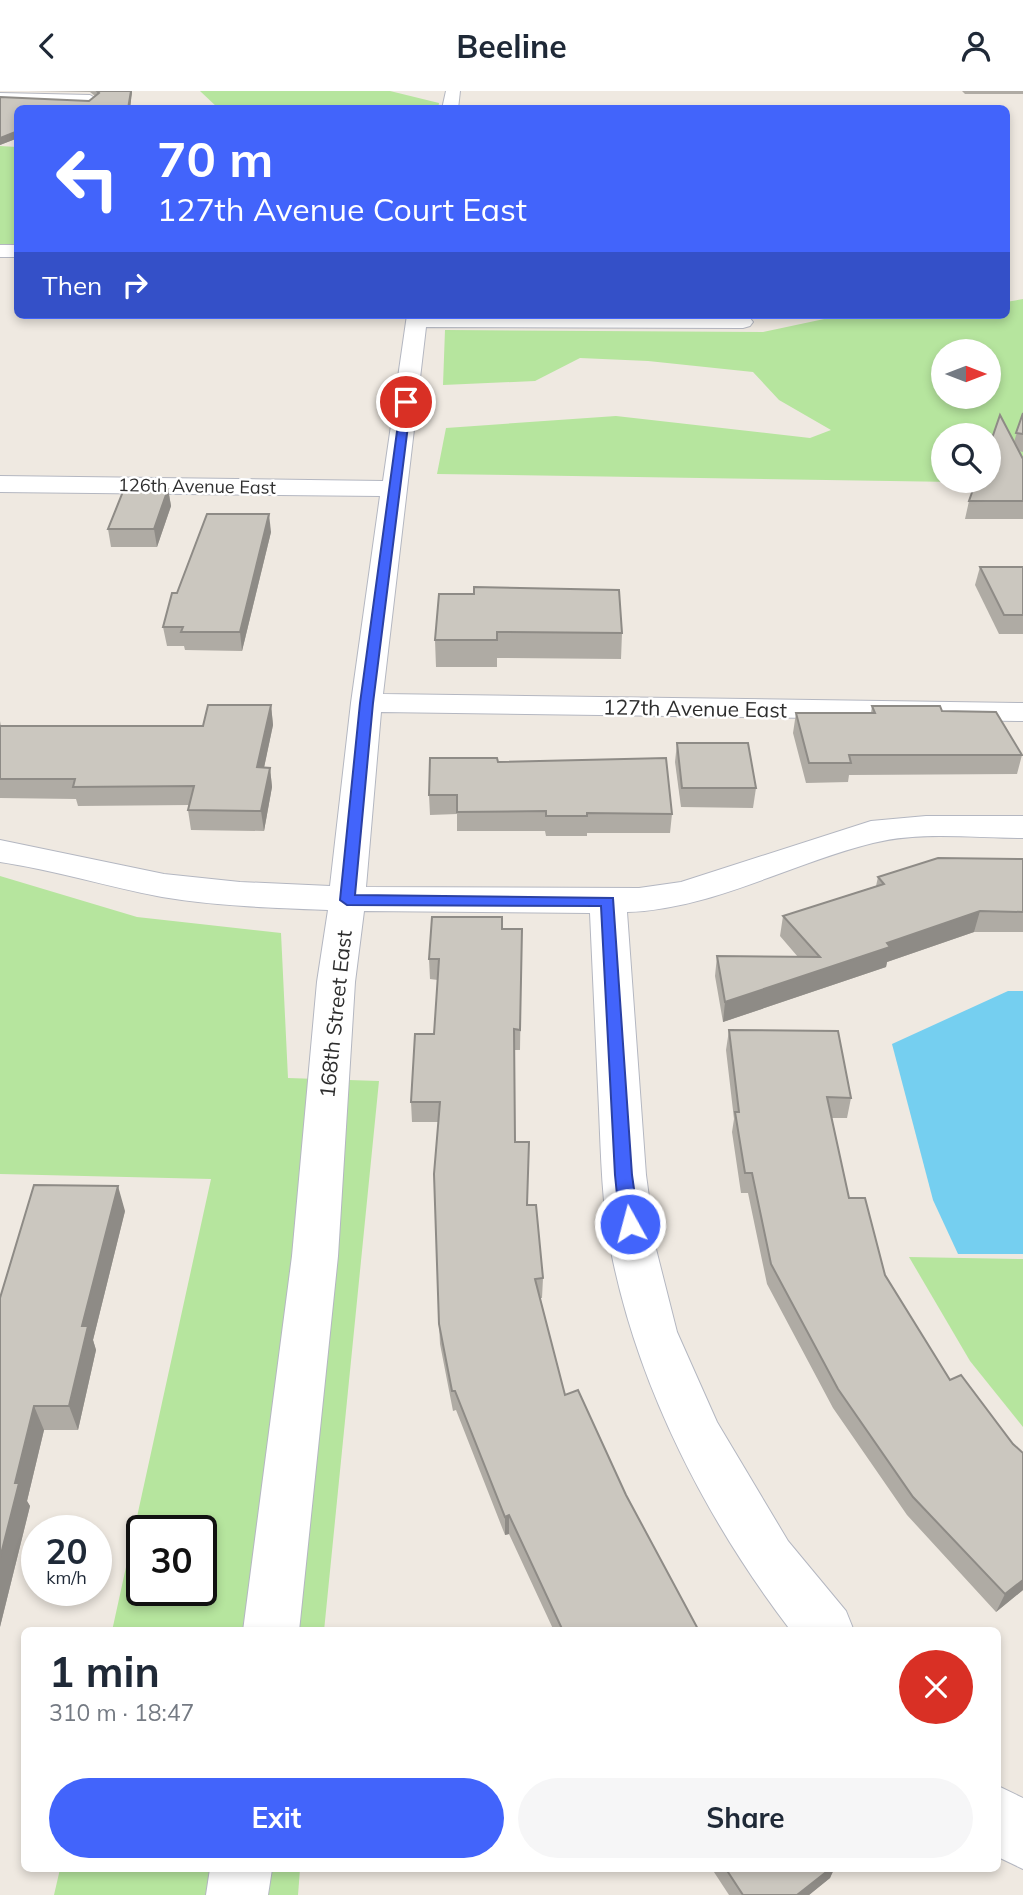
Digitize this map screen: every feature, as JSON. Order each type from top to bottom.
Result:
[{"type":"street","points":[[0,97],[90,100]]},
{"type":"street","name":"168th Street East","points":[[271,1627],[315,1257],[335,982],[347,900],[366,703],[416,319]]},
{"type":"street","points":[[498,319],[743,322]]},
{"type":"street","name":"126th Avenue East","points":[[0,484],[395,489]]},
{"type":"street","name":"127th Avenue East","points":[[366,703],[1023,712]]},
{"type":"street","points":[[0,851],[186,889],[347,900],[608,901],[639,900],[685,893],[871,832],[926,827],[1023,827]]},
{"type":"street","points":[[608,901],[624,1175],[633,1249],[650,1320],[699,1437],[769,1559],[823,1627]]},
{"type":"street","points":[[1001,1819],[1023,1839]]},
{"type":"street","points":[[237,1895],[241,1872]]},
{"type":"green space","points":[[200,91],[390,91],[439,103],[439,105],[215,105]]},
{"type":"green space","points":[[0,146],[14,147],[14,244],[0,244]]},
{"type":"green space","points":[[1023,299],[1023,483],[1001,483],[1001,423],[931,423],[931,482],[437,474],[446,428],[616,416],[810,438],[831,430],[779,400],[753,372],[648,361],[580,358],[535,381],[443,385],[445,330],[763,332],[824,319],[1010,319],[1010,301]]},
{"type":"green space","points":[[0,876],[137,917],[281,933],[288,1078],[379,1081],[324,1627],[113,1627],[126,1567],[126,1606],[217,1606],[217,1515],[137,1515],[211,1179],[0,1174]]},
{"type":"green space","points":[[909,1257],[1023,1259],[1023,1427],[970,1361]]},
{"type":"green space","points":[[59,1872],[300,1872],[298,1895],[54,1895]]},
{"type":"water","points":[[1008,991],[1023,991],[1023,1254],[958,1254],[933,1200],[892,1044]]},
{"type":"building","points":[[97,91],[131,91],[129,105],[14,105],[14,133],[0,138],[0,97],[89,101],[99,93]]},
{"type":"building","points":[[1023,413],[1023,434],[1016,433]]},
{"type":"building","points":[[1000,415],[1023,459],[1023,501],[969,501],[972,493],[1001,493],[1001,423],[997,423]]},
{"type":"building","points":[[124,489],[168,489],[154,529],[108,529]]},
{"type":"building","points":[[207,514],[269,514],[240,632],[181,632],[183,627],[163,627],[172,593],[177,593]]},
{"type":"building","points":[[980,567],[1023,567],[1023,615],[1004,615]]},
{"type":"building","points":[[474,587],[619,590],[622,633],[497,632],[497,640],[435,640],[439,594],[474,594]]},
{"type":"building","points":[[208,705],[271,705],[257,767],[270,768],[261,811],[188,810],[194,786],[73,787],[75,779],[0,779],[0,726],[203,726]]},
{"type":"building","points":[[872,706],[940,706],[942,711],[996,712],[1022,755],[849,755],[851,763],[809,763],[796,713],[875,713]]},
{"type":"building","points":[[677,743],[748,743],[756,788],[682,788]]},
{"type":"building","points":[[430,758],[497,758],[498,762],[666,758],[672,814],[587,813],[587,816],[546,816],[546,811],[457,812],[457,795],[429,795]]},
{"type":"building","points":[[938,858],[1023,859],[1023,912],[980,911],[887,943],[890,947],[725,1002],[717,956],[820,957],[783,916],[884,884],[878,877]]},
{"type":"building","points":[[432,917],[502,917],[502,929],[522,929],[520,1030],[514,1029],[515,1142],[529,1142],[527,1205],[536,1205],[543,1278],[535,1279],[565,1395],[578,1390],[626,1495],[697,1627],[561,1627],[509,1515],[505,1517],[455,1391],[452,1391],[439,1324],[434,1174],[440,1102],[411,1102],[415,1034],[434,1034],[439,959],[429,959]]},
{"type":"building","points":[[729,1030],[838,1031],[851,1098],[827,1097],[849,1198],[865,1198],[885,1275],[950,1380],[961,1375],[1013,1444],[1023,1453],[1023,1580],[1005,1594],[913,1497],[838,1389],[771,1264],[752,1173],[745,1173],[735,1112],[739,1112]]},
{"type":"building","points":[[34,1185],[118,1186],[82,1326],[88,1326],[69,1406],[34,1406],[15,1483],[19,1483],[0,1558],[0,1298]]},
{"type":"building","points":[[728,1872],[826,1872],[797,1895],[743,1895]]},
{"type":"route","points":[[406,402],[366,703],[347,900],[608,901],[624,1175],[630,1224]]}]
